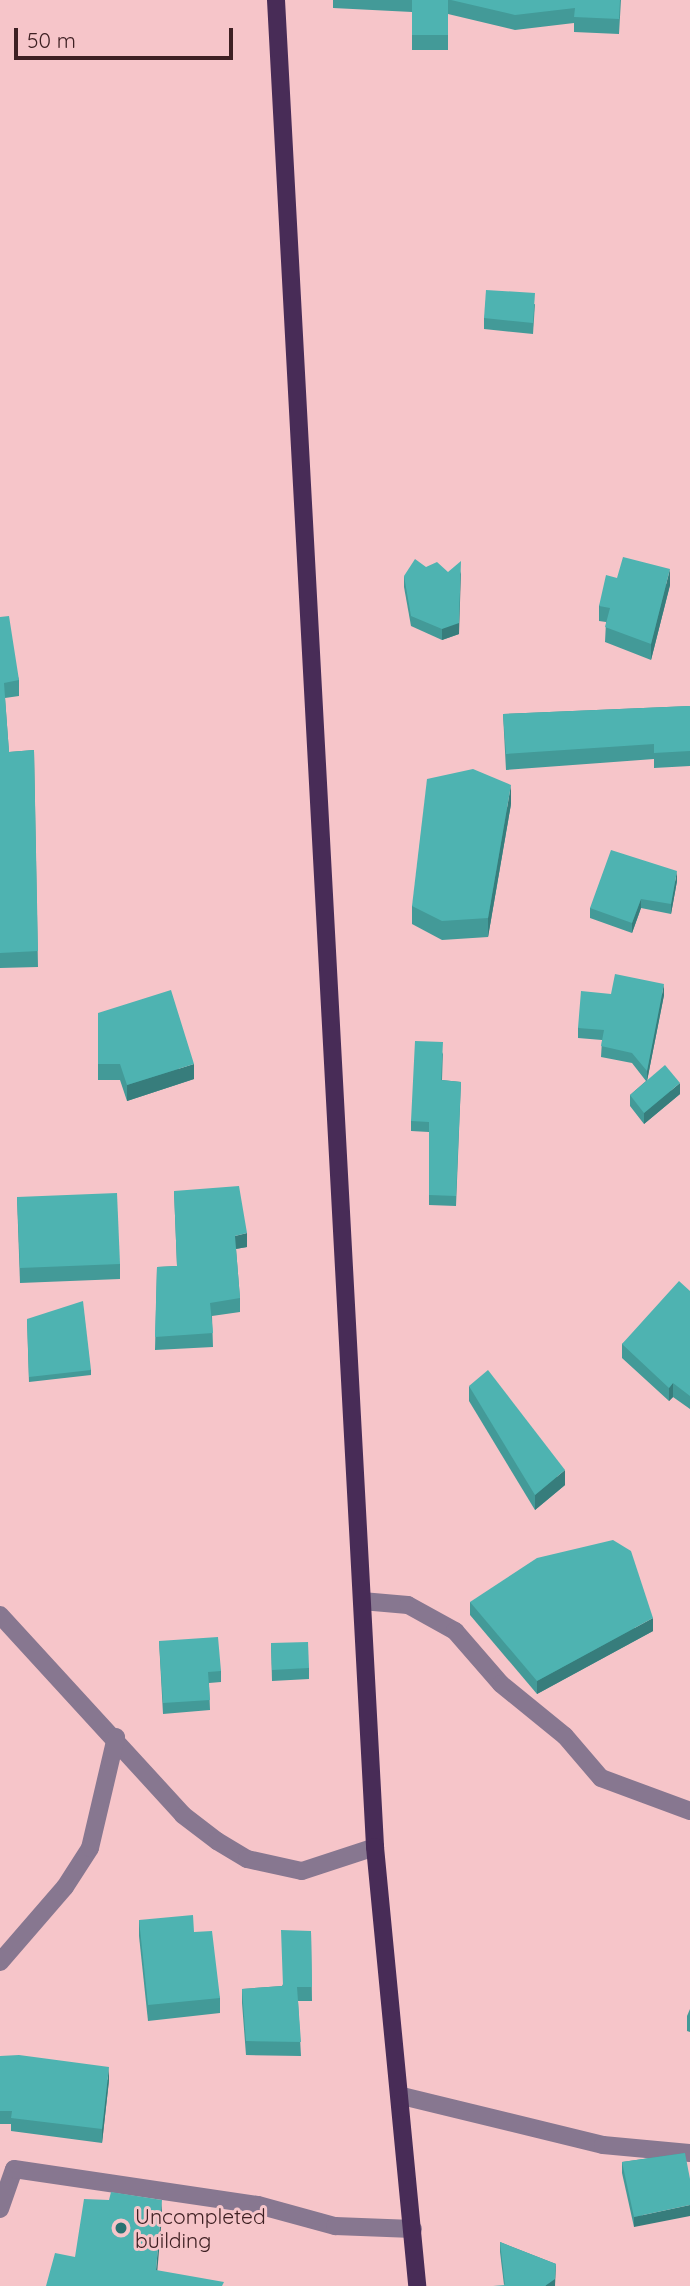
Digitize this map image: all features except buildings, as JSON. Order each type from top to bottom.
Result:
[{"type":"main road","points":[[276,0],[375,1847],[402,2096],[417,2286]]},
{"type":"street","points":[[362,1601],[408,1605],[455,1631],[501,1684],[565,1736],[601,1778],[690,1811]]},
{"type":"street","points":[[0,1615],[116,1737],[183,1815],[247,1859],[302,1871],[375,1847]]},
{"type":"street","points":[[0,1962],[65,1888],[90,1848],[116,1737]]},
{"type":"street","points":[[402,2096],[603,2145],[690,2153]]},
{"type":"street","points":[[0,2209],[7,2168],[258,2205],[335,2226],[413,2229]]},
{"type":"place","name":"Uncompleted building","points":[[121,2228]]}]
